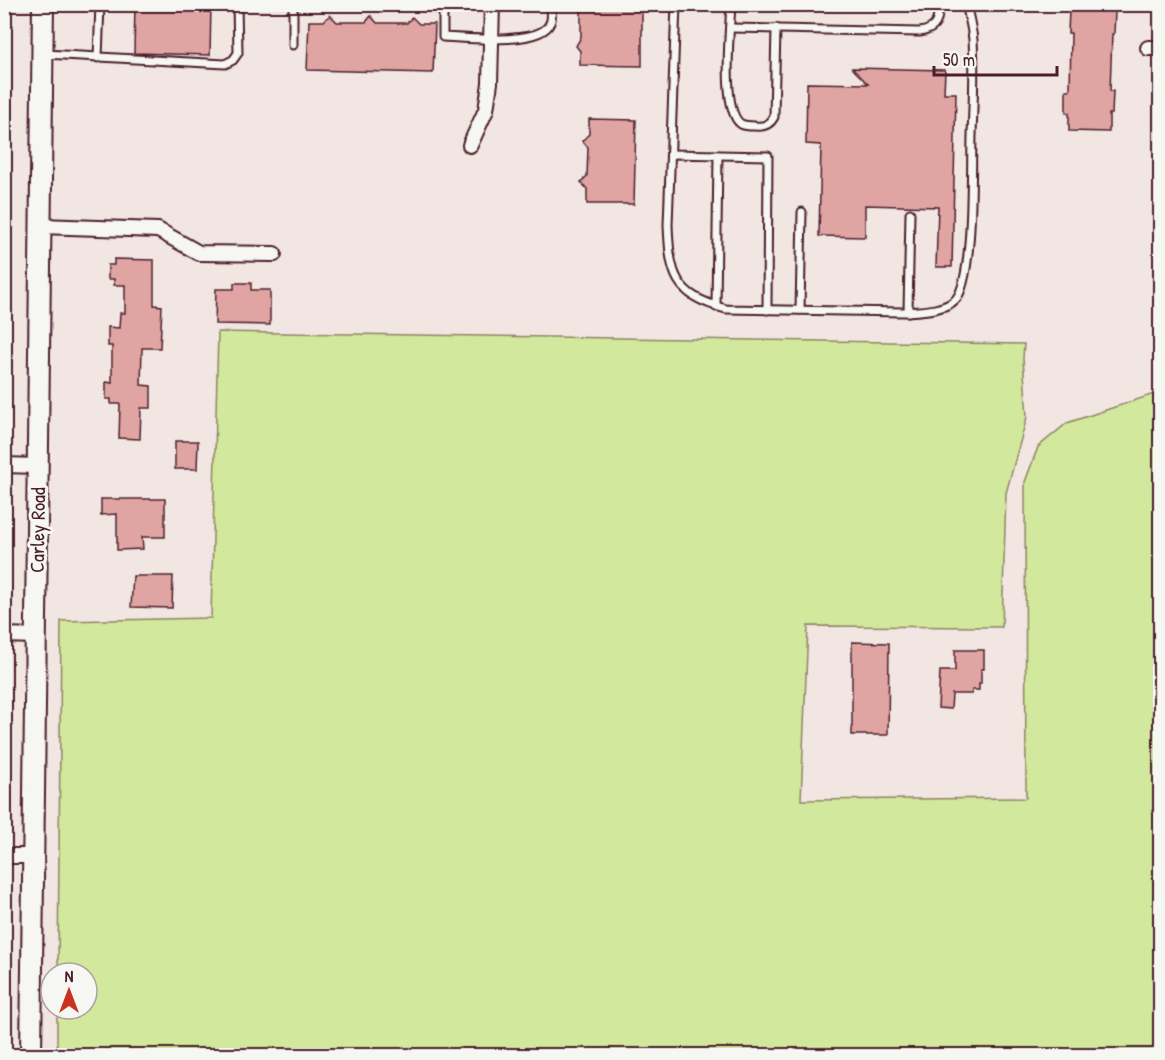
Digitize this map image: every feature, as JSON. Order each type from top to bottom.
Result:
[{"type":"street","name":"Carley Road","points":[[31,1056],[43,4]]},
{"type":"street","points":[[470,145],[486,110],[490,83],[492,4]]},
{"type":"street","points":[[40,226],[158,230],[199,253],[274,254]]},
{"type":"street","points":[[4,465],[37,466]]},
{"type":"street","points":[[4,635],[36,636]]},
{"type":"street","points":[[4,856],[34,856]]},
{"type":"lane","points":[[98,58],[100,4]]},
{"type":"lane","points":[[43,54],[225,64],[233,60],[238,53],[237,4]]},
{"type":"lane","points":[[293,4],[293,45]]},
{"type":"lane","points":[[443,4],[443,37],[491,40],[537,33],[546,29],[552,15],[550,4]]},
{"type":"lane","points":[[676,4],[668,225],[669,253],[679,284],[690,294],[716,307],[726,309],[908,312],[942,308],[956,300],[962,286],[968,257],[974,76],[972,27],[966,4]]},
{"type":"lane","points":[[731,4],[728,91],[734,116],[741,124],[762,127],[771,123],[774,117],[776,28]]},
{"type":"lane","points":[[730,27],[920,32],[929,31],[934,27],[938,18],[939,4]]},
{"type":"lane","points":[[671,154],[768,156],[767,310]]},
{"type":"lane","points":[[716,307],[718,155]]},
{"type":"lane","points":[[800,310],[802,212]]},
{"type":"lane","points":[[908,312],[909,213]]},
{"type":"green space","points":[[218,332],[1024,344],[1027,417],[1006,493],[1002,627],[808,626],[801,800],[1026,798],[1025,482],[1038,447],[1067,423],[1160,392],[1160,1055],[57,1055],[57,1021],[99,1021],[99,961],[58,961],[61,621],[211,618]]},
{"type":"building","points":[[135,4],[211,4],[210,55],[134,53]]},
{"type":"building","points":[[581,4],[642,4],[642,66],[580,65],[580,51],[576,46],[581,37]]},
{"type":"building","points":[[1071,4],[1112,4],[1111,11],[1115,11],[1110,91],[1113,91],[1112,114],[1109,114],[1109,132],[1069,131],[1066,90],[1070,90],[1071,33],[1068,33]]},
{"type":"building","points":[[330,15],[337,22],[366,22],[371,16],[377,23],[407,23],[412,17],[419,24],[435,24],[433,73],[307,70],[309,21],[324,21]]},
{"type":"building","points":[[852,68],[945,70],[944,93],[956,93],[952,267],[936,267],[938,207],[865,205],[865,237],[819,236],[821,145],[806,144],[807,83],[868,84]]},
{"type":"building","points":[[589,119],[636,120],[634,204],[587,204],[587,189],[581,182],[587,176],[588,147],[582,141],[589,134]]},
{"type":"building","points":[[114,259],[154,260],[154,305],[162,306],[160,348],[142,348],[141,385],[151,386],[151,408],[141,408],[140,439],[119,438],[120,404],[111,404],[111,399],[106,399],[106,382],[112,383],[112,346],[108,346],[108,327],[119,328],[120,313],[125,313],[125,285],[114,285],[114,279],[108,279],[108,265],[114,265]]},
{"type":"building","points":[[234,283],[251,283],[251,290],[270,290],[270,325],[215,324],[216,289],[234,289]]},
{"type":"building","points":[[175,441],[198,441],[197,469],[175,469]]},
{"type":"building","points":[[101,499],[165,499],[165,537],[142,537],[143,549],[117,550],[117,514],[101,515]]},
{"type":"building","points":[[133,576],[173,576],[172,608],[131,607]]},
{"type":"building","points":[[852,642],[889,643],[888,735],[852,735]]},
{"type":"building","points":[[955,650],[984,650],[984,669],[981,669],[979,690],[972,690],[972,694],[952,694],[951,709],[938,708],[940,671],[955,671]]}]
